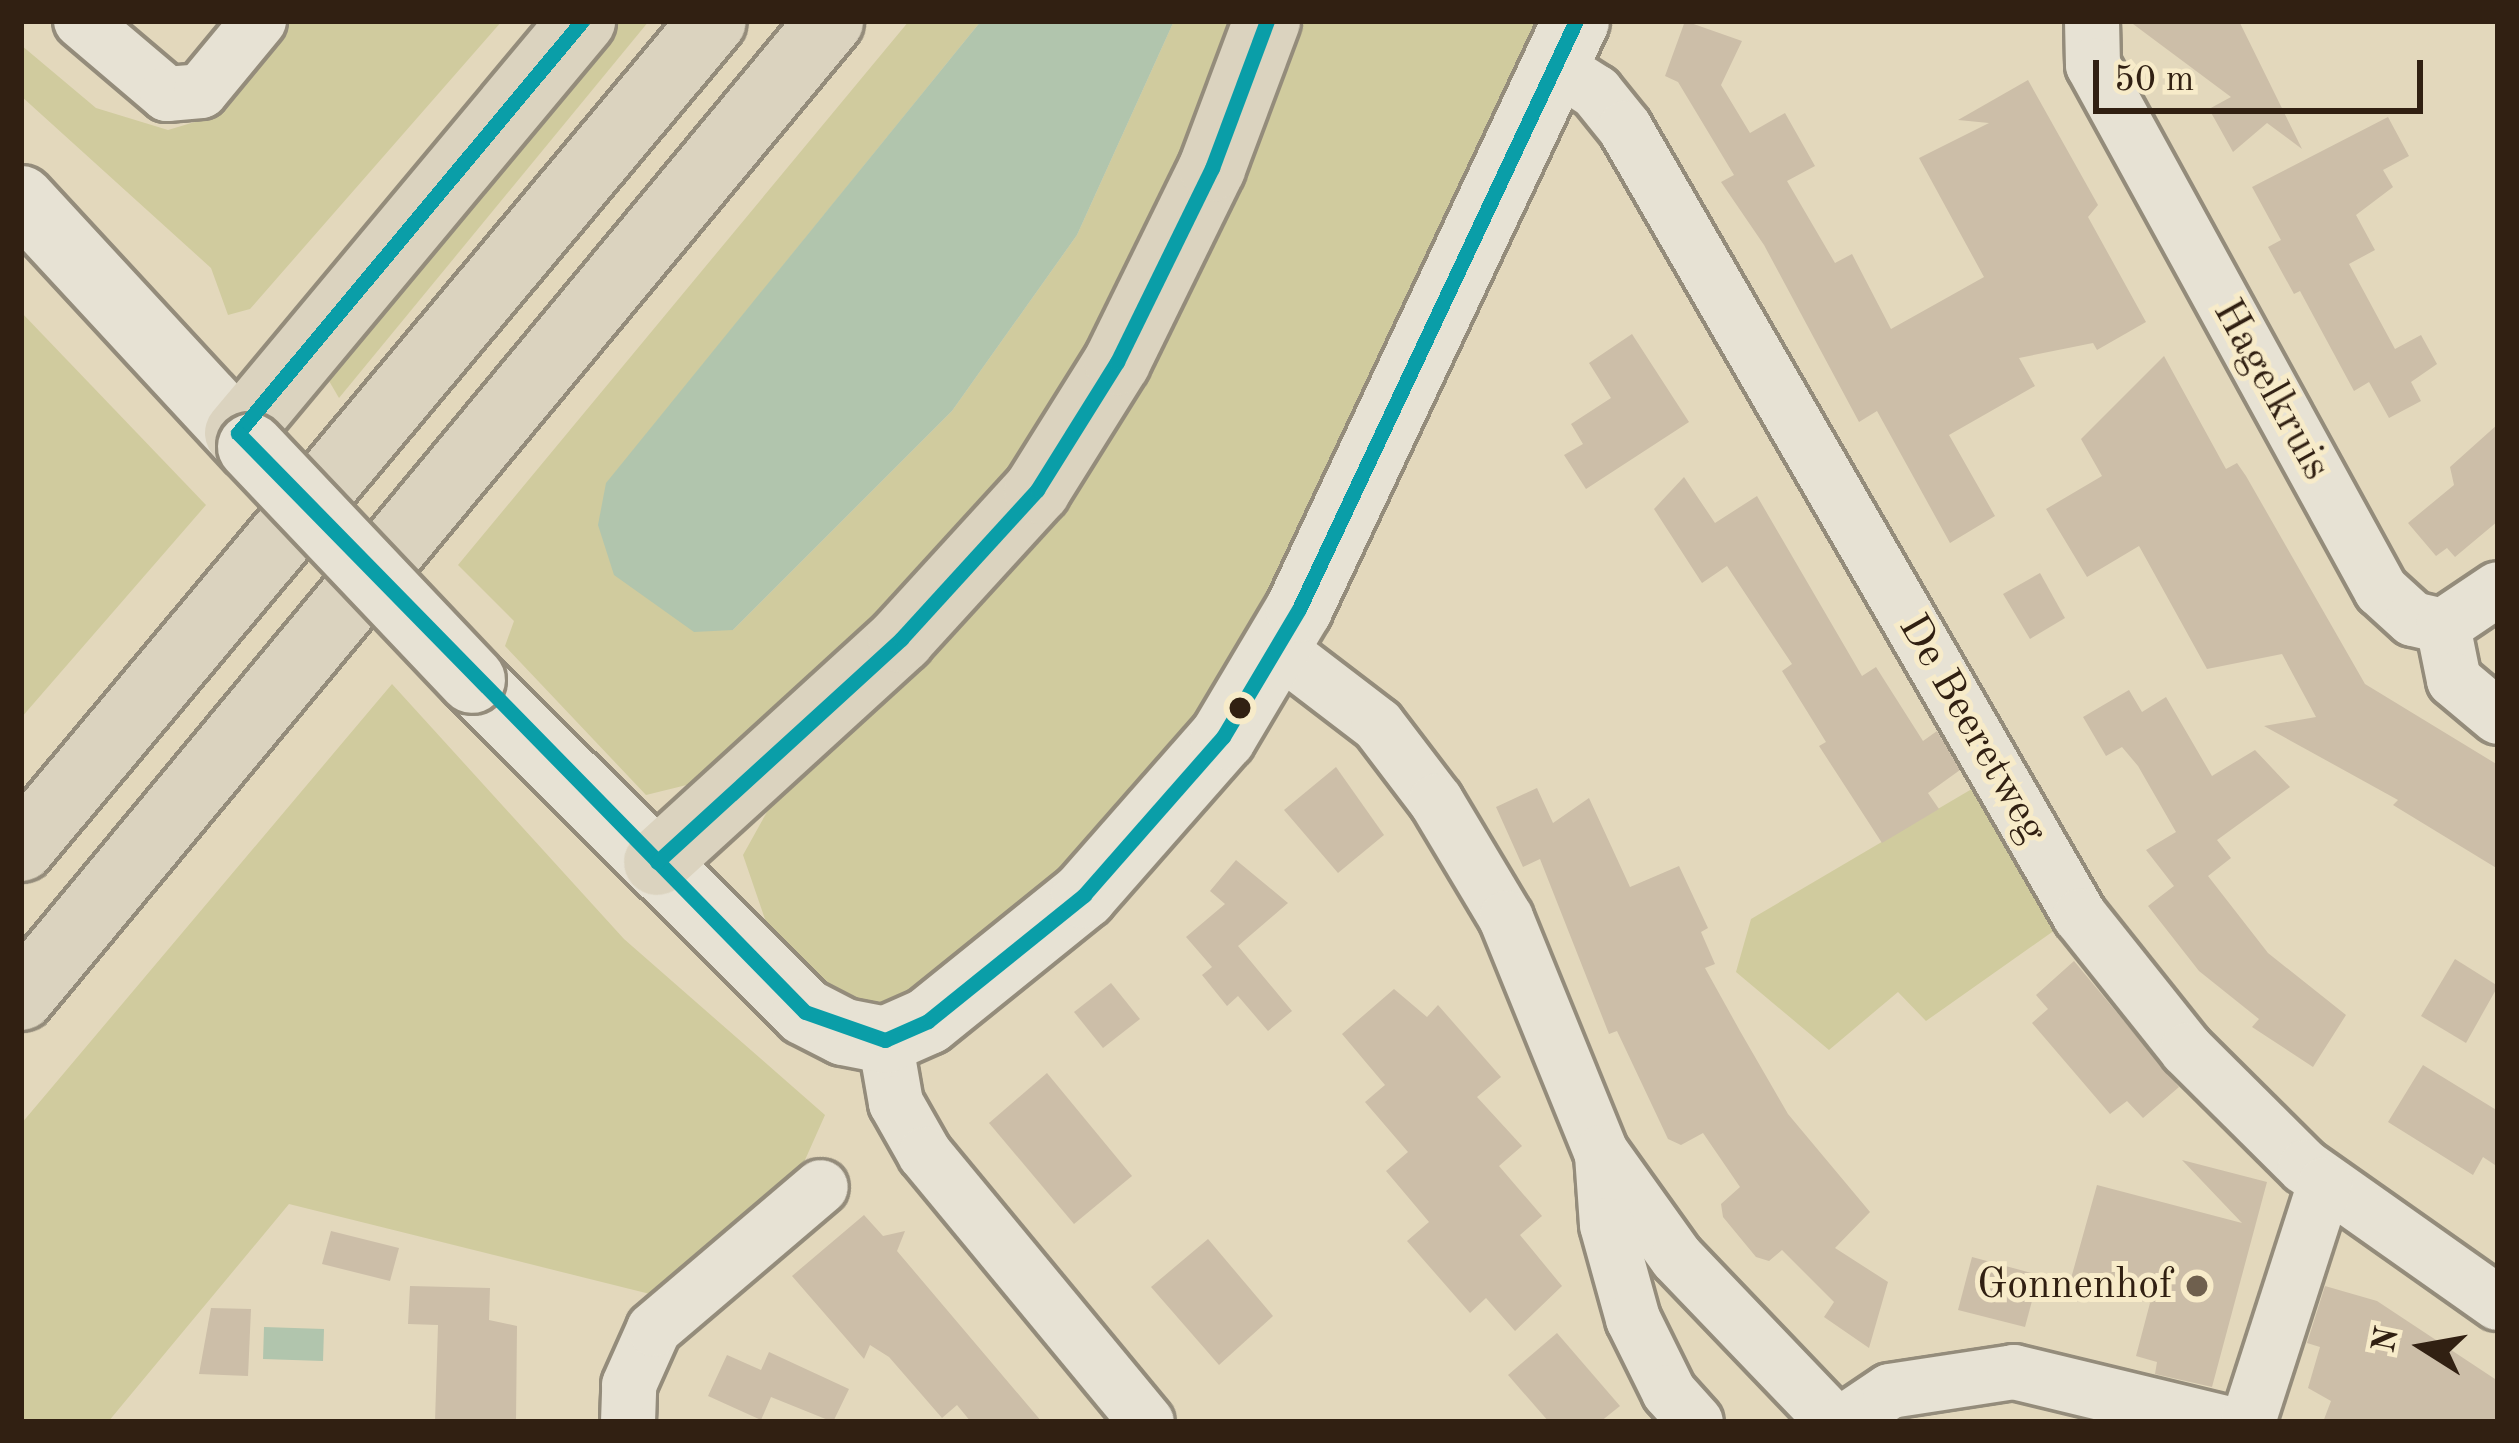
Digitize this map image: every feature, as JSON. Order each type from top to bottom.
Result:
[{"type":"highway","points":[[244,440],[582,21]]},
{"type":"highway","points":[[21,848],[713,21]]},
{"type":"highway","points":[[21,997],[830,21]]},
{"type":"highway","points":[[657,862],[902,639],[1037,490],[1117,362],[1203,187],[1268,21]]},
{"type":"street","points":[[81,21],[167,94],[201,91],[259,21]]},
{"type":"street","name":"Hagelkruis","points":[[2092,21],[2093,65],[2381,590],[2413,620],[2443,626]]},
{"type":"street","points":[[21,199],[472,680],[805,1012],[844,1032],[885,1040],[928,1021],[1084,895],[1223,737],[1276,647],[1566,43]]},
{"type":"street","name":"De Beeretweg","points":[[1566,43],[1625,128],[2080,916],[2186,1050],[2325,1184],[2498,1303]]},
{"type":"street","points":[[2498,589],[2443,626],[2454,680],[2465,698],[2498,717]]},
{"type":"street","points":[[1276,647],[1378,725],[1436,801],[1506,918],[1601,1152],[1677,1258],[1834,1422]]},
{"type":"street","points":[[885,1040],[896,1103],[925,1154],[1147,1422]]},
{"type":"street","points":[[1601,1152],[1607,1225],[1633,1319],[1669,1392],[1696,1422]]},
{"type":"street","points":[[2248,1422],[2325,1184]]},
{"type":"street","points":[[628,1422],[629,1385],[653,1329],[821,1187]]},
{"type":"street","points":[[1844,1422],[1890,1391],[2014,1372],[2221,1422]]},
{"type":"shaded area","points":[[289,21],[502,21],[250,309],[228,315],[211,268],[21,96],[21,45],[96,108],[168,130],[208,118]]},
{"type":"shaded area","points":[[614,21],[649,21],[339,398],[322,369]]},
{"type":"shaded area","points":[[909,21],[981,21],[606,484],[733,630],[952,411],[1077,235],[1174,21],[1242,21],[1099,348],[1016,475],[884,618],[711,779],[646,795],[505,646],[514,621],[458,565]]},
{"type":"shaded area","points":[[981,21],[1174,21],[1077,235],[952,411],[733,630],[694,632],[614,575],[598,525],[606,483]]},
{"type":"shaded area","points":[[1303,21],[1552,21],[1276,603],[1202,725],[1095,855],[1083,845],[925,994],[884,1004],[832,992],[768,928],[743,855],[778,792],[918,666],[1064,514],[1146,384],[1242,183]]},
{"type":"shaded area","points":[[21,312],[206,505],[21,718]]},
{"type":"shaded area","points":[[392,684],[624,939],[825,1115],[797,1178],[654,1295],[289,1204],[108,1422],[21,1422],[21,1124]]},
{"type":"shaded area","points":[[1982,783],[2062,925],[1926,1021],[1898,992],[1829,1050],[1736,972],[1751,919]]},
{"type":"shaded area","points":[[264,1327],[324,1329],[323,1361],[263,1359]]},
{"type":"building","points":[[1685,21],[1742,41],[1721,85],[1750,133],[1785,113],[1815,166],[1787,181],[1835,263],[1852,254],[1891,329],[1984,277],[1919,158],[1989,123],[1958,120],[2028,80],[2098,205],[2088,217],[2146,322],[2097,350],[2093,343],[2019,358],[2035,386],[1949,435],[1995,516],[1950,543],[1877,411],[1859,422],[1764,245],[1721,182],[1734,175],[1678,82],[1665,76]]},
{"type":"building","points":[[2129,21],[2239,21],[2302,149],[2267,123],[2233,152],[2209,109],[2231,97]]},
{"type":"building","points":[[2388,117],[2409,156],[2383,170],[2393,187],[2356,215],[2375,250],[2349,264],[2395,349],[2421,335],[2437,364],[2411,382],[2421,401],[2389,418],[2369,382],[2354,391],[2300,291],[2294,294],[2268,247],[2281,240],[2252,187]]},
{"type":"building","points":[[1632,334],[1689,422],[1586,489],[1564,455],[1583,444],[1571,424],[1611,398],[1589,363]]},
{"type":"building","points":[[2164,356],[2226,469],[2237,463],[2246,476],[2365,684],[2498,765],[2498,869],[2393,805],[2398,800],[2264,726],[2316,717],[2282,654],[2207,669],[2139,546],[2087,577],[2046,509],[2102,476],[2081,439]]},
{"type":"building","points":[[2498,424],[2498,521],[2455,557],[2447,548],[2436,556],[2408,523],[2454,485],[2450,467]]},
{"type":"building","points":[[1684,477],[1715,523],[1757,496],[1862,676],[1876,667],[1923,741],[1937,731],[1960,770],[1928,793],[1939,809],[1882,843],[1819,746],[1826,742],[1782,671],[1792,664],[1727,566],[1702,583],[1654,509]]},
{"type":"building","points":[[2040,573],[2065,618],[2030,639],[2003,594]]},
{"type":"building","points":[[2129,690],[2142,712],[2166,697],[2212,776],[2255,750],[2290,787],[2217,840],[2231,858],[2208,876],[2268,953],[2346,1015],[2313,1067],[2252,1027],[2259,1019],[2199,971],[2148,906],[2174,886],[2146,850],[2176,832],[2138,766],[2122,747],[2106,756],[2083,717]]},
{"type":"building","points":[[1336,767],[1384,835],[1338,873],[1284,810]]},
{"type":"building","points":[[1537,788],[1553,823],[1589,798],[1630,887],[1679,866],[1708,928],[1701,932],[1715,964],[1705,968],[1788,1114],[1870,1212],[1835,1248],[1888,1282],[1869,1348],[1824,1317],[1834,1302],[1782,1250],[1769,1261],[1756,1257],[1723,1217],[1721,1204],[1740,1187],[1703,1133],[1681,1145],[1668,1139],[1617,1031],[1609,1034],[1540,859],[1523,867],[1496,807]]},
{"type":"building","points":[[1236,860],[1288,903],[1238,946],[1292,1011],[1268,1031],[1238,996],[1227,1006],[1202,975],[1212,967],[1186,937],[1225,904],[1210,891]]},
{"type":"building","points":[[2455,959],[2498,986],[2466,1043],[2421,1016]]},
{"type":"building","points":[[2074,961],[2179,1087],[2143,1118],[2127,1101],[2110,1114],[2032,1023],[2048,1009],[2036,995]]},
{"type":"building","points":[[1111,983],[1140,1019],[1103,1048],[1074,1012]]},
{"type":"building","points":[[1394,989],[1427,1017],[1438,1005],[1501,1077],[1477,1097],[1522,1146],[1499,1166],[1542,1216],[1520,1235],[1562,1286],[1515,1331],[1486,1298],[1470,1313],[1407,1241],[1429,1222],[1386,1171],[1408,1152],[1365,1102],[1385,1085],[1342,1034]]},
{"type":"building","points":[[2423,1065],[2498,1111],[2498,1167],[2483,1157],[2473,1175],[2388,1122]]},
{"type":"building","points":[[1047,1073],[1132,1176],[1074,1224],[989,1123]]},
{"type":"building","name":"Gonnenhof","points":[[2182,1160],[2267,1182],[2212,1387],[2155,1374],[2157,1362],[2136,1356],[2150,1303],[2070,1282],[2097,1185],[2242,1223]]},
{"type":"building","points":[[864,1215],[883,1236],[905,1231],[897,1251],[1042,1422],[971,1422],[957,1405],[942,1418],[889,1357],[870,1345],[864,1359],[792,1276]]},
{"type":"building","points":[[331,1231],[399,1248],[390,1281],[322,1264]]},
{"type":"building","points":[[1208,1239],[1273,1316],[1219,1365],[1151,1287]]},
{"type":"building","points":[[1972,1257],[2039,1275],[2025,1327],[1958,1310]]},
{"type":"building","points":[[410,1286],[490,1288],[489,1320],[517,1326],[516,1422],[435,1422],[438,1325],[408,1324]]},
{"type":"building","points":[[2325,1286],[2377,1301],[2498,1381],[2498,1422],[2323,1422],[2331,1401],[2308,1388],[2320,1347],[2307,1343]]},
{"type":"building","points":[[211,1308],[251,1309],[248,1376],[199,1374]]},
{"type":"building","points":[[1557,1333],[1620,1406],[1600,1422],[1549,1422],[1508,1375]]},
{"type":"building","points":[[769,1352],[849,1389],[833,1422],[771,1397],[761,1420],[708,1396],[727,1355],[761,1370]]},
{"type":"transit line","points":[[582,21],[238,433],[805,1012],[885,1040]]},
{"type":"transit line","points":[[657,862],[901,639],[1037,490],[1117,362],[1212,168],[1267,21]]},
{"type":"transit line","points":[[885,1040],[928,1021],[1084,895],[1223,737],[1299,609],[1576,21]]},
{"type":"place","name":"Gonnenhof","points":[[2197,1286]]}]
